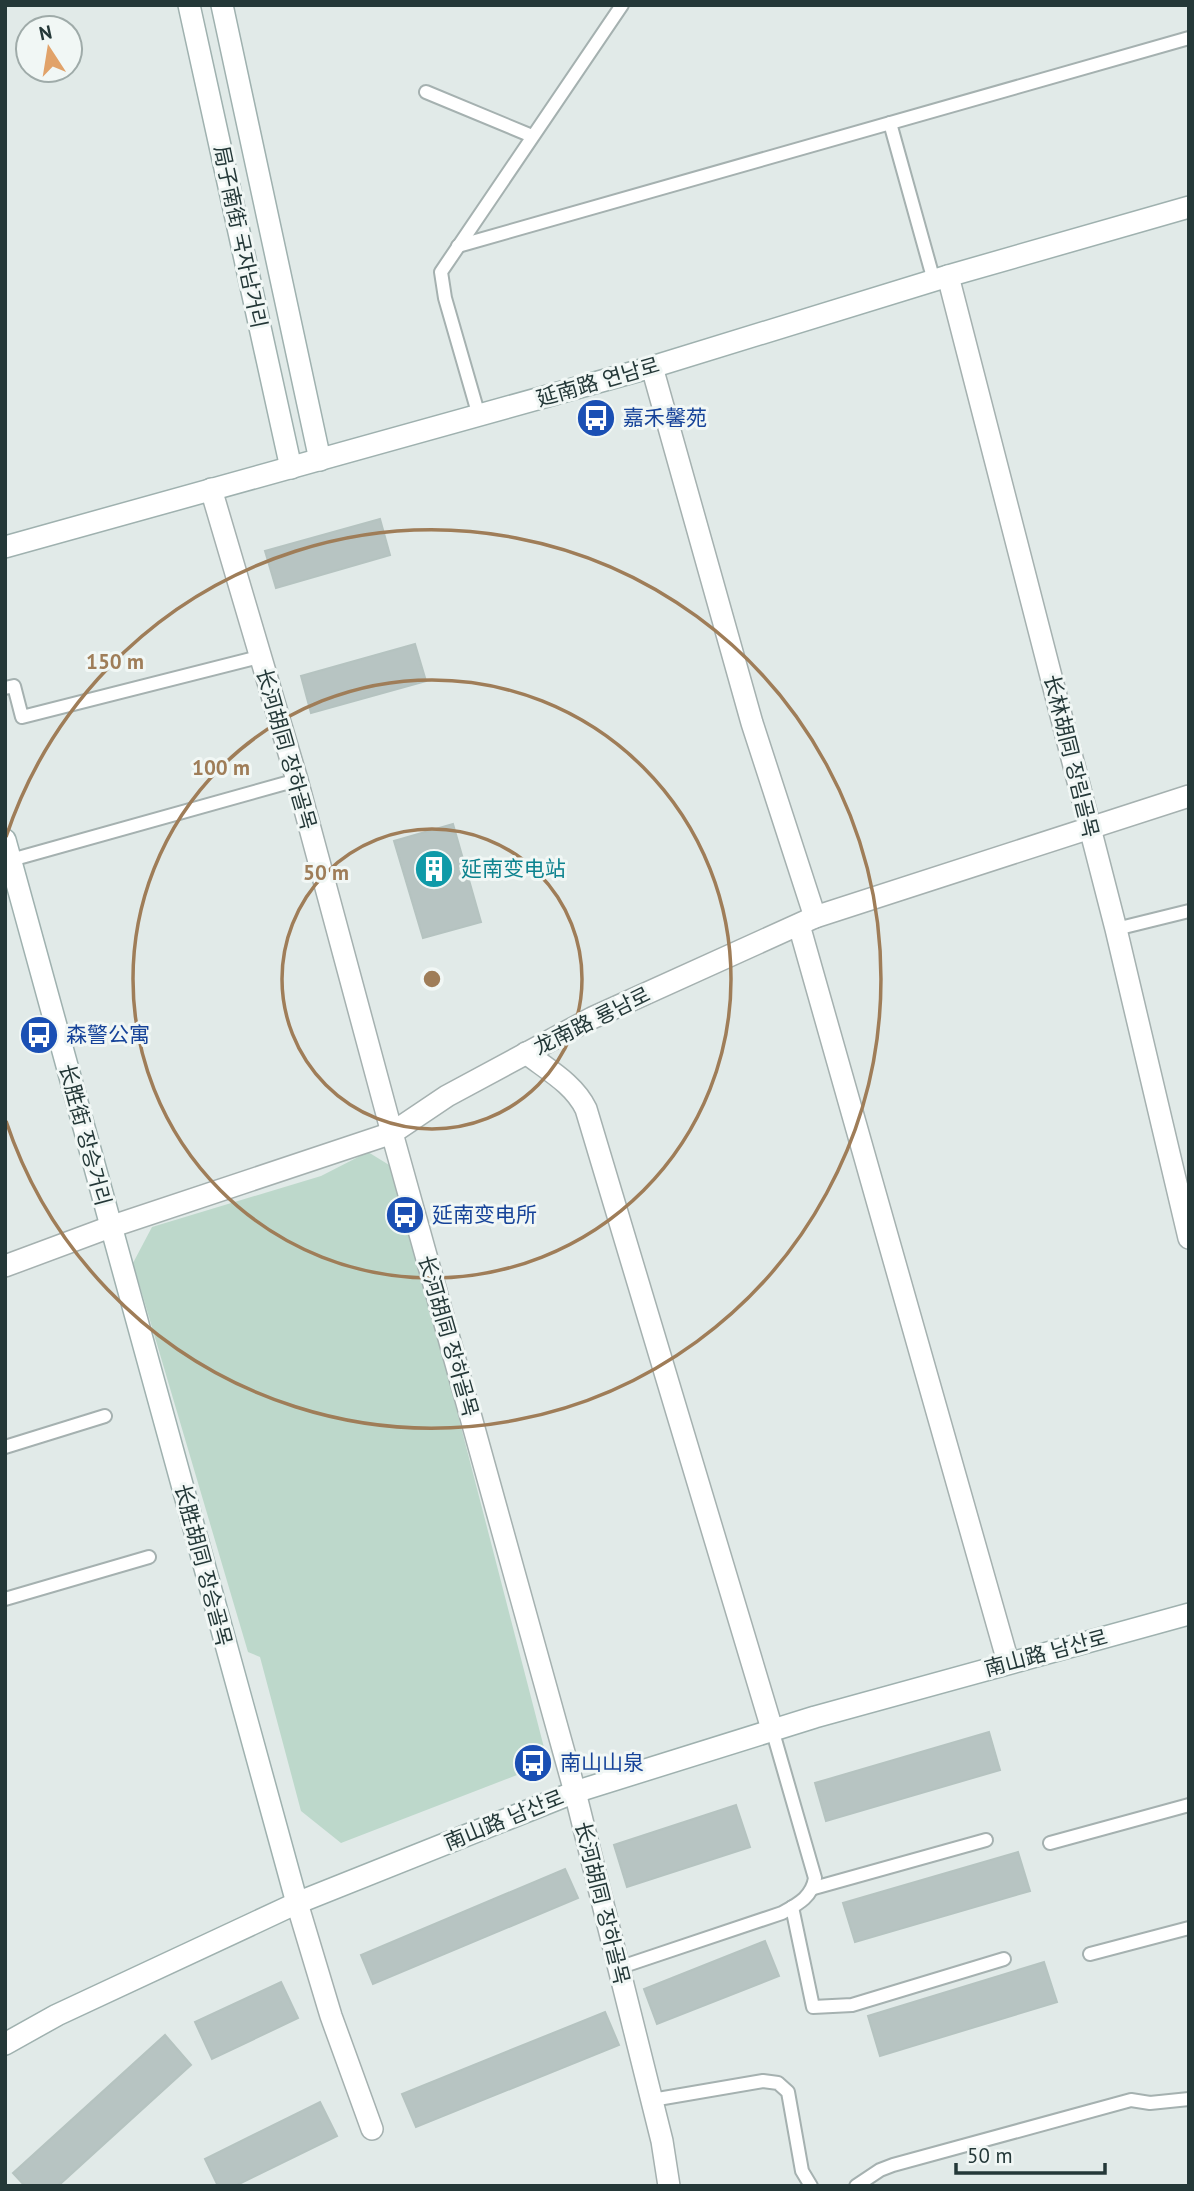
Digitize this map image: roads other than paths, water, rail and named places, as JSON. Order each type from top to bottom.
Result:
[{"type":"street","name":"局子南街 국자남거리","points":[[190,5],[291,468]]},
{"type":"street","name":"局子南街 국자남거리","points":[[222,5],[320,460]]},
{"type":"street","name":"延南路 연남로","points":[[5,547],[652,367],[941,278],[1189,206]]},
{"type":"street","name":"长林胡同 장림골목","points":[[941,278],[1116,929],[1189,1237]]},
{"type":"street","points":[[652,367],[807,921],[1008,1662]]},
{"type":"street","name":"长河胡同 장하골목","points":[[211,489],[297,780],[391,1133],[575,1791],[662,2141],[669,2186]]},
{"type":"street","name":"龙南路 룡남로","points":[[5,1266],[110,1227],[391,1133],[447,1096],[592,1018],[807,921],[1189,796]]},
{"type":"street","name":"长胜街 장승거리","points":[[8,850],[110,1227]]},
{"type":"street","points":[[526,1053],[573,1089],[586,1109],[772,1729]]},
{"type":"street","name":"长胜胡同 장승골목","points":[[110,1227],[297,1903],[331,2016],[372,2129]]},
{"type":"street","name":"南山路 남산로","points":[[5,2043],[57,2015],[297,1903],[575,1791],[772,1729],[1189,1614]]},
{"type":"lane","points":[[479,416],[440,272],[622,5]]},
{"type":"lane","points":[[458,246],[1189,38]]},
{"type":"lane","points":[[426,92],[532,136]]},
{"type":"lane","points":[[890,123],[941,278]]},
{"type":"lane","points":[[5,688],[14,686],[22,717],[259,657]]},
{"type":"lane","points":[[8,850],[297,780]]},
{"type":"lane","points":[[1116,929],[1189,911]]},
{"type":"lane","points":[[5,1447],[105,1416]]},
{"type":"lane","points":[[5,1599],[149,1557]]},
{"type":"lane","points":[[772,1729],[815,1878],[814,1888]]},
{"type":"lane","points":[[1050,1843],[1189,1805]]},
{"type":"lane","points":[[618,1968],[782,1913],[802,1902],[814,1888],[986,1840]]},
{"type":"lane","points":[[792,1908],[813,2007],[852,2005],[1004,1959]]},
{"type":"lane","points":[[1090,1954],[1189,1928]]},
{"type":"lane","points":[[652,2100],[763,2081],[778,2083],[788,2092],[802,2171],[811,2186]]},
{"type":"lane","points":[[856,2186],[893,2165],[1131,2100],[1150,2103],[1189,2099]]},
{"type":"place","name":"嘉禾馨苑","points":[[596,418]]},
{"type":"place","name":"延南变电站","points":[[434,869]]},
{"type":"place","name":"森警公寓","points":[[39,1035]]},
{"type":"place","name":"延南变电所","points":[[405,1215]]},
{"type":"place","name":"南山山泉","points":[[533,1763]]}]
